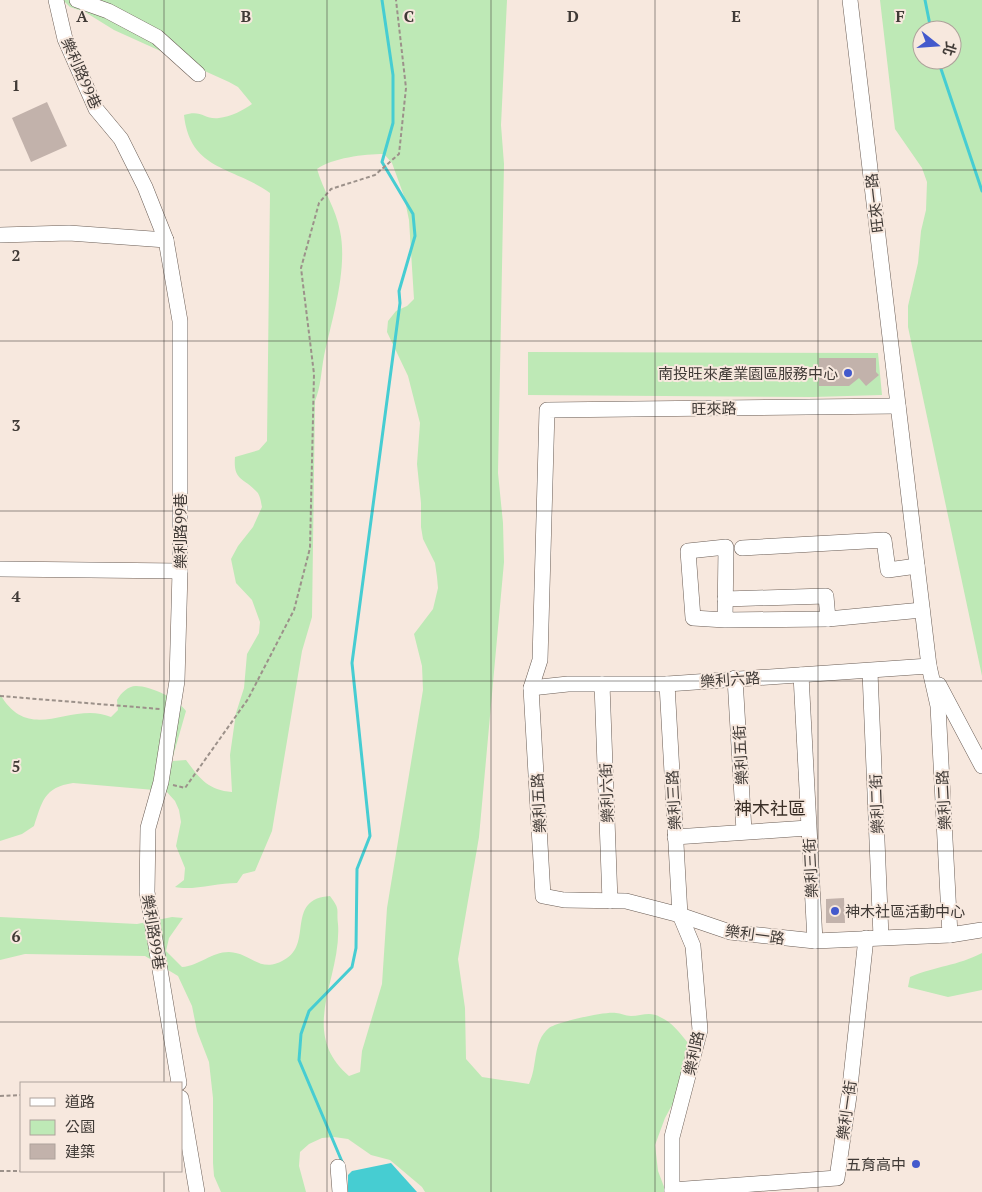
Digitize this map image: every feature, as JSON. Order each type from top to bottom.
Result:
[{"type":"street","name":"樂利路99巷","points":[[56,0],[65,39],[96,109],[121,139],[145,187],[166,240],[180,320],[180,572],[177,681],[161,782],[148,828],[147,892],[179,1082]]},
{"type":"street","points":[[77,0],[108,10],[157,37],[198,74]]},
{"type":"street","name":"旺來一路","points":[[850,0],[898,406]]},
{"type":"street","points":[[0,235],[69,233],[166,240]]},
{"type":"street","points":[[898,406],[929,666],[982,766]]},
{"type":"street","name":"旺來路","points":[[531,688],[540,660],[547,410],[898,406]]},
{"type":"street","points":[[742,548],[884,540],[888,570],[917,566]]},
{"type":"street","points":[[725,620],[726,547],[688,551],[693,618],[725,620],[828,619],[922,610]]},
{"type":"street","points":[[0,569],[180,572]]},
{"type":"street","points":[[725,599],[826,596],[828,619]]},
{"type":"street","name":"樂利六路","points":[[531,688],[568,684],[667,684],[735,678],[870,672],[929,666]]},
{"type":"street","name":"樂利二路","points":[[929,666],[938,706],[950,935]]},
{"type":"street","name":"樂利二街","points":[[870,672],[874,937]]},
{"type":"street","name":"樂利三街","points":[[801,675],[814,941]]},
{"type":"street","name":"樂利五街","points":[[735,678],[744,831]]},
{"type":"street","name":"樂利六街","points":[[602,684],[610,901]]},
{"type":"street","name":"樂利三路","points":[[667,684],[680,916]]},
{"type":"street","name":"樂利五路","points":[[531,688],[543,896],[564,900]]},
{"type":"street","points":[[675,837],[808,828]]},
{"type":"street","name":"樂利一路","points":[[564,900],[626,901],[730,932],[814,941],[950,935],[982,930]]},
{"type":"street","name":"樂利路","points":[[672,1191],[672,1137],[700,1030],[693,946],[680,916]]},
{"type":"street","name":"樂利一街","points":[[672,1191],[836,1178],[874,937]]},
{"type":"street","points":[[182,1104],[197,1192]]},
{"type":"street","points":[[338,1167],[340,1192]]},
{"type":"path","points":[[161,782],[185,788],[248,698],[294,610],[310,548],[314,374],[301,268],[319,203],[331,189],[375,175],[399,154],[406,88],[396,0]]},
{"type":"path","points":[[0,696],[172,711]]},
{"type":"path","points":[[0,1096],[20,1095]]},
{"type":"path","points":[[0,1171],[20,1171]]},
{"type":"path","points":[[182,1171],[194,1171]]},
{"type":"green space","points":[[63,0],[507,0],[501,125],[504,164],[498,473],[503,523],[504,562],[479,837],[458,959],[465,1008],[466,1059],[482,1077],[529,1084],[540,1040],[549,1028],[561,1023],[611,1013],[627,1016],[653,1014],[664,1019],[676,1028],[688,1043],[678,1094],[665,1118],[655,1145],[658,1171],[666,1192],[425,1192],[422,1187],[390,1160],[371,1155],[348,1139],[334,1137],[322,1138],[309,1144],[300,1152],[299,1166],[306,1192],[221,1192],[214,1176],[213,1098],[209,1062],[197,1031],[192,1006],[178,976],[145,956],[25,954],[0,960],[0,917],[137,924],[172,917],[183,918],[169,938],[166,951],[182,967],[216,954],[229,952],[270,965],[287,958],[294,951],[298,942],[301,922],[308,905],[317,899],[330,896],[336,904],[338,924],[337,944],[324,1023],[326,1041],[334,1059],[349,1076],[360,1072],[362,1051],[382,984],[387,908],[423,690],[422,666],[414,634],[433,609],[438,588],[435,563],[423,539],[421,527],[421,503],[417,464],[420,423],[408,376],[387,332],[388,321],[396,311],[407,306],[414,299],[409,220],[404,196],[392,163],[384,154],[349,157],[323,165],[317,169],[338,223],[342,246],[342,261],[338,294],[324,356],[319,390],[315,401],[312,617],[302,651],[272,831],[255,871],[243,874],[237,883],[189,888],[175,887],[184,880],[185,868],[176,846],[181,822],[175,801],[166,791],[73,783],[63,785],[50,792],[46,797],[34,826],[22,834],[0,841],[0,694],[12,709],[24,717],[38,720],[96,713],[111,717],[118,710],[117,700],[123,692],[133,686],[156,691],[177,702],[186,711],[170,767],[173,761],[186,760],[205,782],[217,789],[232,792],[230,755],[236,713],[244,688],[247,654],[259,633],[260,622],[252,600],[236,583],[231,559],[238,546],[253,527],[262,507],[258,493],[237,475],[235,457],[259,450],[267,441],[270,193],[256,184],[215,165],[204,157],[195,147],[188,133],[184,115],[195,113],[210,118],[223,117],[237,113],[252,104],[238,87],[229,82],[114,30],[85,12],[70,7]]},
{"type":"green space","points":[[880,0],[982,0],[982,676],[908,327],[908,306],[918,263],[921,231],[926,210],[927,182],[922,168],[895,129]]},
{"type":"green space","points":[[528,352],[878,353],[882,395],[813,397],[528,395]]},
{"type":"green space","points":[[982,953],[982,990],[948,997],[908,987],[910,977],[964,961]]},
{"type":"water","points":[[391,1163],[417,1192],[348,1192],[348,1175],[352,1171]]},
{"type":"building","points":[[47,102],[67,146],[31,162],[12,118]]},
{"type":"building","name":"南投旺來產業園區服務中心","points":[[819,358],[876,358],[876,372],[879,375],[866,386],[859,378],[849,386],[819,386]]},
{"type":"building","name":"神木社區活動中心","points":[[844,898],[845,923],[826,923],[826,899]]},
{"type":"waterway","points":[[343,1164],[299,1060],[301,1034],[309,1011],[352,967],[356,948],[357,869],[370,836],[352,663],[400,303],[399,291],[415,236],[413,214],[382,162],[393,123],[393,75],[382,0]]},
{"type":"waterway","points":[[925,0],[929,20]]},
{"type":"waterway","points":[[941,70],[982,191]]},
{"type":"place","name":"南投旺來產業園區服務中心","points":[[848,373]]},
{"type":"place","name":"神木社區活動中心","points":[[835,911]]},
{"type":"place","name":"五育高中","points":[[916,1164]]},
{"type":"district","name":"神木社區","points":[[770,808]]}]
